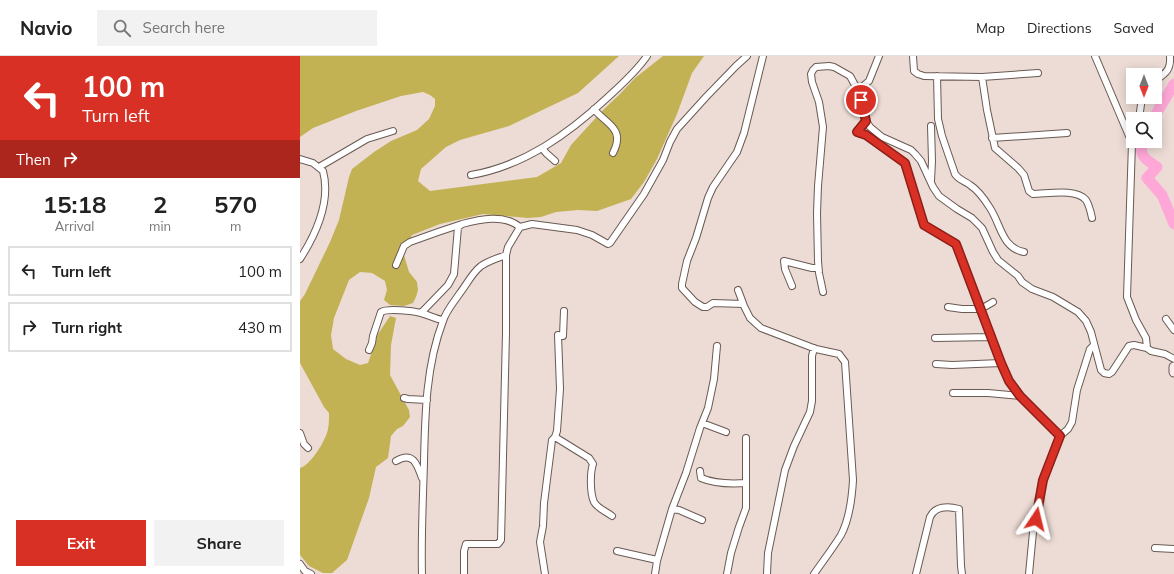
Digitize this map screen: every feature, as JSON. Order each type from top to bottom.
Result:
[{"type":"street","points":[[471,175],[502,168],[542,148],[560,136],[625,82],[647,56]]},
{"type":"street","points":[[464,574],[466,544],[498,544],[501,540],[506,333],[506,256],[508,247],[520,227],[532,224],[577,230],[592,234],[608,244],[610,243],[644,194],[663,160],[677,129],[706,97],[747,56]]},
{"type":"street","points":[[743,304],[713,303],[703,308],[682,288],[682,284],[687,262],[708,198],[713,187],[737,152],[744,133],[762,56]]},
{"type":"street","points":[[879,56],[869,80],[863,86],[861,92],[861,100],[866,121],[870,127],[882,137],[910,150],[920,161],[939,196],[972,218],[982,228],[998,260],[1018,276],[1022,282],[1032,289],[1054,297],[1078,312],[1086,321],[1091,332],[1101,370],[1104,373],[1109,374],[1112,372],[1129,346],[1134,345],[1165,354],[1174,359]]},
{"type":"street","points":[[913,56],[913,65],[916,72],[924,76],[982,77],[1038,73]]},
{"type":"street","points":[[1095,56],[1126,127]]},
{"type":"street","points":[[1162,76],[1168,70],[1170,65],[1170,56]]},
{"type":"street","points":[[823,292],[818,268],[817,192],[823,127],[819,102],[812,82],[811,74],[816,67],[834,67],[850,76],[856,87],[861,92]]},
{"type":"street","points":[[937,76],[938,120],[955,174],[958,178],[971,185],[984,200],[995,216],[1009,246],[1017,251],[1024,252]]},
{"type":"street","points":[[982,77],[995,148],[1014,164],[1024,175],[1029,191],[1033,194],[1066,193],[1081,196],[1087,201],[1092,218]]},
{"type":"street","points":[[594,109],[597,114],[614,128],[617,134],[617,140],[613,153]]},
{"type":"street","points":[[866,121],[857,132],[866,135],[905,163],[924,225],[956,244],[1009,381],[1020,396],[1060,436]]},
{"type":"street","points":[[931,126],[931,182]]},
{"type":"street","points":[[319,167],[367,140],[393,131]]},
{"type":"street","points":[[992,138],[1067,133]]},
{"type":"street","points":[[542,148],[556,161]]},
{"type":"street","points":[[1132,148],[1127,297],[1136,320],[1146,338],[1147,348]]},
{"type":"street","points":[[300,158],[319,167],[323,171],[326,184],[320,220],[316,232],[300,259]]},
{"type":"street","points":[[396,265],[404,246],[419,239],[458,226],[492,219],[502,219],[517,224],[520,227]]},
{"type":"street","points":[[421,313],[448,285],[454,274],[458,226]]},
{"type":"street","points":[[422,574],[421,537],[427,400],[434,350],[443,320],[470,278],[480,266],[500,257],[506,256]]},
{"type":"street","points":[[792,286],[785,269],[784,261],[812,268],[818,268]]},
{"type":"street","points":[[738,290],[750,318],[761,328],[814,348],[839,354],[845,362],[853,494],[848,515],[841,534],[814,574]]},
{"type":"street","points":[[948,307],[980,309],[993,302]]},
{"type":"street","points":[[369,350],[381,312],[384,310],[390,309],[421,313],[443,320]]},
{"type":"street","points":[[545,574],[540,542],[552,440],[557,431],[560,396],[558,335],[563,336],[564,311]]},
{"type":"street","points":[[1166,319],[1174,330]]},
{"type":"street","points":[[935,338],[992,338]]},
{"type":"street","points":[[1029,574],[1033,532],[1040,493],[1046,472],[1060,436],[1068,429],[1072,422],[1077,390],[1090,349],[1094,345]]},
{"type":"street","points":[[655,574],[657,560],[672,509],[686,473],[712,394],[717,346]]},
{"type":"street","points":[[767,574],[768,553],[785,470],[794,446],[810,412],[812,401],[812,356],[814,348]]},
{"type":"street","points":[[936,364],[952,365],[1001,363]]},
{"type":"street","points":[[1174,367],[1174,372]]},
{"type":"street","points":[[953,393],[1020,396]]},
{"type":"street","points":[[404,398],[408,400],[427,400]]},
{"type":"street","points":[[702,423],[726,432]]},
{"type":"street","points":[[300,433],[304,444],[308,448]]},
{"type":"street","points":[[555,437],[589,458],[592,464],[591,489],[594,502],[612,516]]},
{"type":"street","points":[[727,574],[731,553],[746,508],[746,438]]},
{"type":"street","points":[[396,461],[400,458],[411,458],[423,481]]},
{"type":"street","points":[[700,471],[701,478],[707,481],[732,484],[746,483]]},
{"type":"street","points":[[916,574],[932,512],[946,507],[959,509],[962,574]]},
{"type":"street","points":[[672,509],[679,510],[702,520]]},
{"type":"street","points":[[1155,548],[1174,549]]},
{"type":"street","points":[[617,551],[657,560]]},
{"type":"street","points":[[300,564],[305,571],[311,574]]},
{"type":"shaded area","points":[[300,56],[619,56],[578,93],[509,126],[460,140],[446,147],[421,169],[418,181],[430,191],[537,177],[561,163],[571,145],[603,110],[635,78],[663,56],[704,56],[692,73],[677,114],[657,159],[644,182],[631,199],[597,211],[578,210],[556,212],[541,217],[528,218],[483,214],[440,224],[412,235],[404,255],[409,272],[417,282],[418,290],[413,303],[404,306],[390,305],[384,300],[387,290],[385,281],[372,273],[360,272],[349,280],[334,318],[331,335],[333,349],[346,359],[360,365],[368,363],[378,334],[390,316],[396,318],[391,345],[390,375],[409,410],[410,417],[403,426],[397,429],[391,436],[388,458],[376,467],[369,498],[347,560],[332,573],[323,573],[309,566],[300,555],[300,468],[309,462],[313,457],[327,434],[329,413],[324,407],[300,363],[300,301],[305,294],[339,220],[352,169],[391,141],[417,130],[429,119],[435,106],[435,99],[423,92],[401,96],[356,111],[313,128],[300,137]]},
{"type":"waterway","points":[[1157,112],[1174,84]]},
{"type":"waterway","points":[[1142,148],[1142,154],[1144,157],[1157,167],[1147,178],[1162,195],[1174,224]]},
{"type":"route","points":[[861,100],[866,121],[857,132],[866,135],[905,163],[924,225],[956,244],[1009,381],[1020,396],[1060,436],[1043,480],[1036,519]]}]
